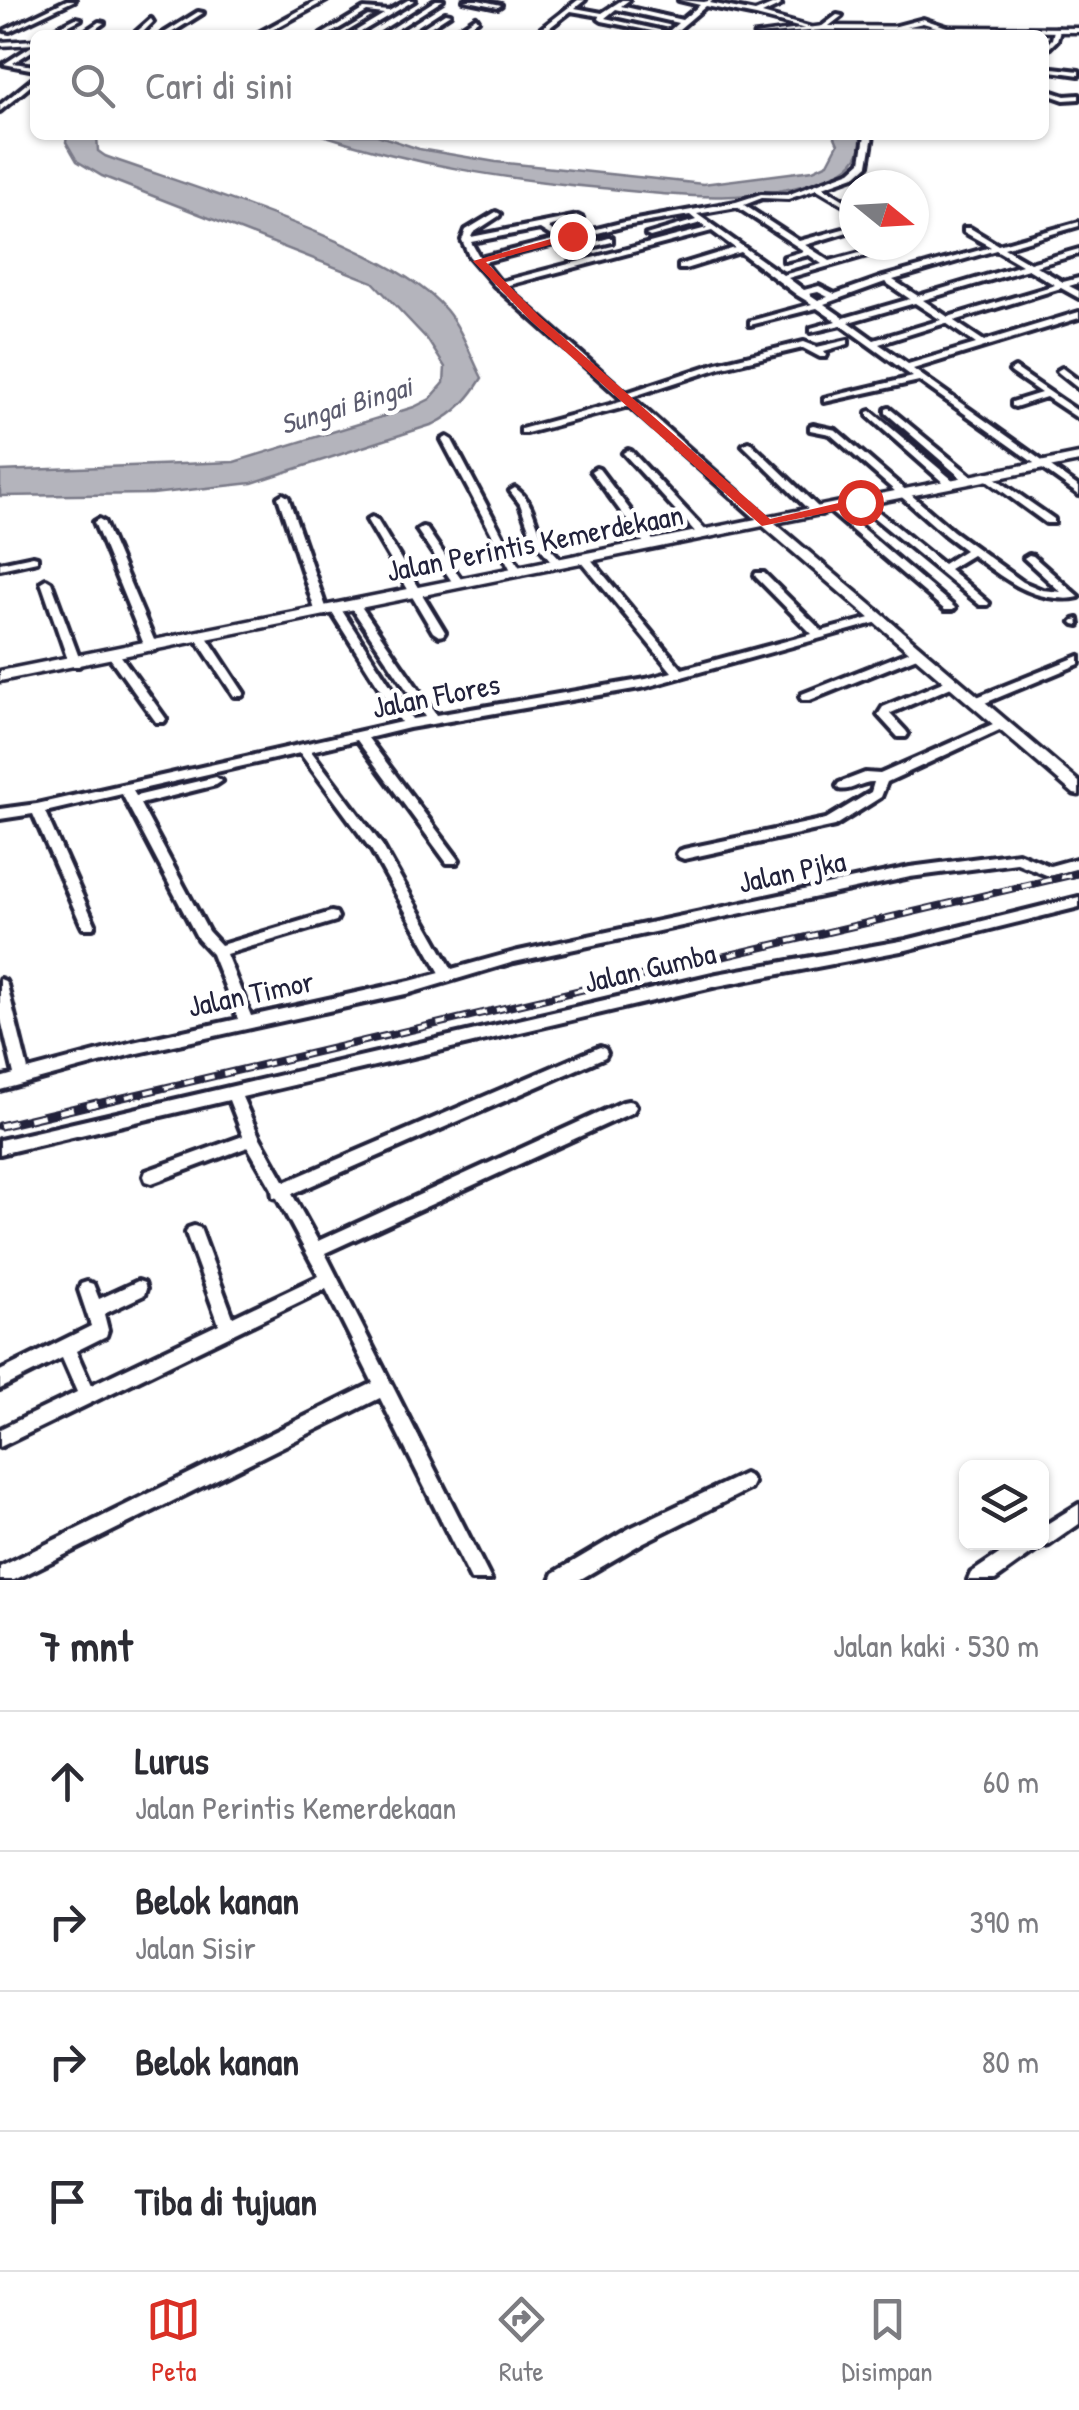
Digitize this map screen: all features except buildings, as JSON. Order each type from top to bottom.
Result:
[{"type":"street","points":[[4,30],[72,0]]},
{"type":"street","points":[[267,30],[324,0]]},
{"type":"street","points":[[361,30],[412,0]]},
{"type":"street","points":[[392,30],[440,0]]},
{"type":"street","points":[[468,0],[498,4]]},
{"type":"street","points":[[543,30],[582,0]]},
{"type":"street","points":[[570,9],[602,15],[626,0]]},
{"type":"street","points":[[682,0],[818,28],[839,16]]},
{"type":"street","points":[[675,30],[710,0]]},
{"type":"street","points":[[756,14],[778,4]]},
{"type":"street","points":[[616,7],[684,22]]},
{"type":"street","points":[[333,30],[368,10],[390,13]]},
{"type":"street","points":[[172,30],[200,13]]},
{"type":"street","points":[[422,30],[447,14]]},
{"type":"street","points":[[602,15],[600,18],[605,20],[648,30]]},
{"type":"street","points":[[55,30],[78,18]]},
{"type":"street","points":[[460,30],[476,19]]},
{"type":"street","points":[[141,30],[151,21]]},
{"type":"street","points":[[90,30],[101,23]]},
{"type":"street","points":[[0,42],[13,32],[4,30]]},
{"type":"street","points":[[801,30],[1079,30]]},
{"type":"street","points":[[1049,46],[1056,39],[1057,30]]},
{"type":"street","points":[[0,42],[30,42]]},
{"type":"street","points":[[30,45],[7,64],[30,67]]},
{"type":"street","points":[[1054,70],[1079,73]]},
{"type":"street","points":[[0,109],[30,83]]},
{"type":"street","points":[[1049,93],[1064,98],[1079,97]]},
{"type":"street","points":[[657,240],[650,234],[761,196],[788,197],[820,188],[865,164],[867,140]]},
{"type":"street","points":[[820,188],[839,200]]},
{"type":"street","points":[[738,204],[830,265]]},
{"type":"street","points":[[479,261],[682,213],[696,218],[1079,492]]},
{"type":"street","points":[[466,240],[469,232],[496,214]]},
{"type":"street","points":[[466,240],[578,218]]},
{"type":"street","points":[[753,323],[1079,224]]},
{"type":"street","points":[[542,226],[553,235]]},
{"type":"street","points":[[500,284],[657,240],[712,229]]},
{"type":"street","points":[[967,230],[1079,295]]},
{"type":"street","points":[[798,244],[839,232]]},
{"type":"street","points":[[572,236],[585,245]]},
{"type":"street","points":[[466,240],[500,284],[580,358],[1079,790]]},
{"type":"street","points":[[566,251],[609,240]]},
{"type":"street","points":[[682,267],[740,249]]},
{"type":"street","points":[[814,330],[1079,250]]},
{"type":"street","points":[[787,259],[809,252]]},
{"type":"street","points":[[780,278],[847,260]]},
{"type":"street","points":[[886,280],[984,346]]},
{"type":"street","points":[[873,343],[1079,280]]},
{"type":"street","points":[[800,293],[819,289],[833,296]]},
{"type":"street","points":[[908,367],[1079,315]]},
{"type":"street","points":[[524,431],[720,366],[804,345],[820,352],[845,342]]},
{"type":"street","points":[[580,358],[598,353]]},
{"type":"street","points":[[1015,371],[1079,416]]},
{"type":"street","points":[[1062,371],[1079,386]]},
{"type":"street","points":[[827,400],[921,378]]},
{"type":"street","points":[[1015,404],[1048,394]]},
{"type":"street","points":[[890,411],[970,480]]},
{"type":"street","points":[[626,416],[644,412]]},
{"type":"street","points":[[871,414],[950,484]]},
{"type":"street","points":[[813,428],[834,432],[972,550],[1028,589],[1076,598]]},
{"type":"street","points":[[447,440],[517,572]]},
{"type":"street","points":[[748,445],[817,512]]},
{"type":"street","points":[[628,453],[704,535]]},
{"type":"street","name":"Jalan Perintis Kemerdekaan","points":[[0,676],[1079,458]]},
{"type":"street","points":[[596,471],[651,545]]},
{"type":"street","points":[[988,476],[1050,522]]},
{"type":"street","points":[[516,491],[536,528],[538,540],[559,564]]},
{"type":"street","points":[[283,497],[328,610],[409,724]]},
{"type":"street","points":[[860,502],[984,603]]},
{"type":"street","points":[[832,508],[949,608]]},
{"type":"street","points":[[372,520],[439,632]]},
{"type":"street","points":[[99,522],[150,648]]},
{"type":"street","points":[[422,530],[459,584]]},
{"type":"street","points":[[942,569],[972,550]]},
{"type":"street","points":[[1029,558],[1076,598]]},
{"type":"street","points":[[0,566],[33,559]]},
{"type":"street","points":[[586,559],[680,674]]},
{"type":"street","points":[[760,575],[821,636]]},
{"type":"street","points":[[46,582],[75,663]]},
{"type":"street","points":[[354,604],[432,719]]},
{"type":"street","name":"Jalan Flores","points":[[0,814],[130,795],[409,724],[562,699],[680,674],[878,619]]},
{"type":"street","points":[[201,637],[238,693]]},
{"type":"street","points":[[806,697],[918,652]]},
{"type":"street","points":[[114,655],[160,718]]},
{"type":"street","points":[[976,702],[1079,660]]},
{"type":"street","points":[[902,734],[884,715],[887,710],[952,682]]},
{"type":"street","points":[[843,786],[865,778],[881,779],[1002,724]]},
{"type":"street","points":[[360,736],[452,860]]},
{"type":"street","points":[[302,749],[384,860],[449,977]]},
{"type":"street","points":[[684,854],[830,822],[877,794],[881,779]]},
{"type":"street","points":[[216,782],[130,795],[204,935],[218,952],[248,1023]]},
{"type":"street","points":[[36,809],[88,924]]},
{"type":"street","name":"Jalan Pjka","points":[[514,958],[910,872],[1018,858],[1049,871],[1079,863]]},
{"type":"street","name":"Jalan Gumba","points":[[0,1147],[717,980],[906,945],[1079,902]]},
{"type":"street","points":[[218,952],[331,916]]},
{"type":"street","name":"Jalan Timor","points":[[0,1084],[514,958]]},
{"type":"street","points":[[0,984],[22,1078]]},
{"type":"street","points":[[279,1192],[600,1053]]},
{"type":"street","points":[[234,1092],[252,1139],[315,1250],[481,1580]]},
{"type":"street","points":[[315,1250],[628,1107]]},
{"type":"street","points":[[152,1176],[252,1139]]},
{"type":"street","points":[[194,1233],[228,1327]]},
{"type":"street","points":[[0,1438],[328,1280]]},
{"type":"street","points":[[95,1310],[138,1289]]},
{"type":"street","points":[[0,1380],[100,1330],[87,1290]]},
{"type":"street","points":[[66,1347],[87,1396]]},
{"type":"street","points":[[0,1577],[382,1388]]},
{"type":"street","points":[[561,1580],[637,1535],[744,1483]]},
{"type":"street","points":[[1049,1533],[1079,1513]]},
{"type":"street","points":[[978,1580],[1022,1550]]},
{"type":"shaded area","points":[[97,140],[98,151],[105,156],[287,220],[382,263],[420,286],[446,310],[482,378],[461,405],[434,424],[252,483],[152,494],[0,496],[0,471],[234,462],[414,407],[430,399],[444,383],[445,367],[427,339],[373,282],[102,176],[77,161],[66,142]]},
{"type":"shaded area","points":[[340,140],[392,140],[419,149],[496,162],[703,184],[813,170],[828,163],[838,144],[836,140],[861,143],[853,162],[827,178],[743,196],[630,191],[426,163]]},
{"type":"railway","points":[[87,1106],[1079,873]]},
{"type":"railway","points":[[0,1126],[97,1103]]},
{"type":"route","points":[[572,236],[479,261],[535,319],[767,523],[860,502]]},
{"type":"water label","name":"Sungai Bingai","points":[[346,405]]}]
